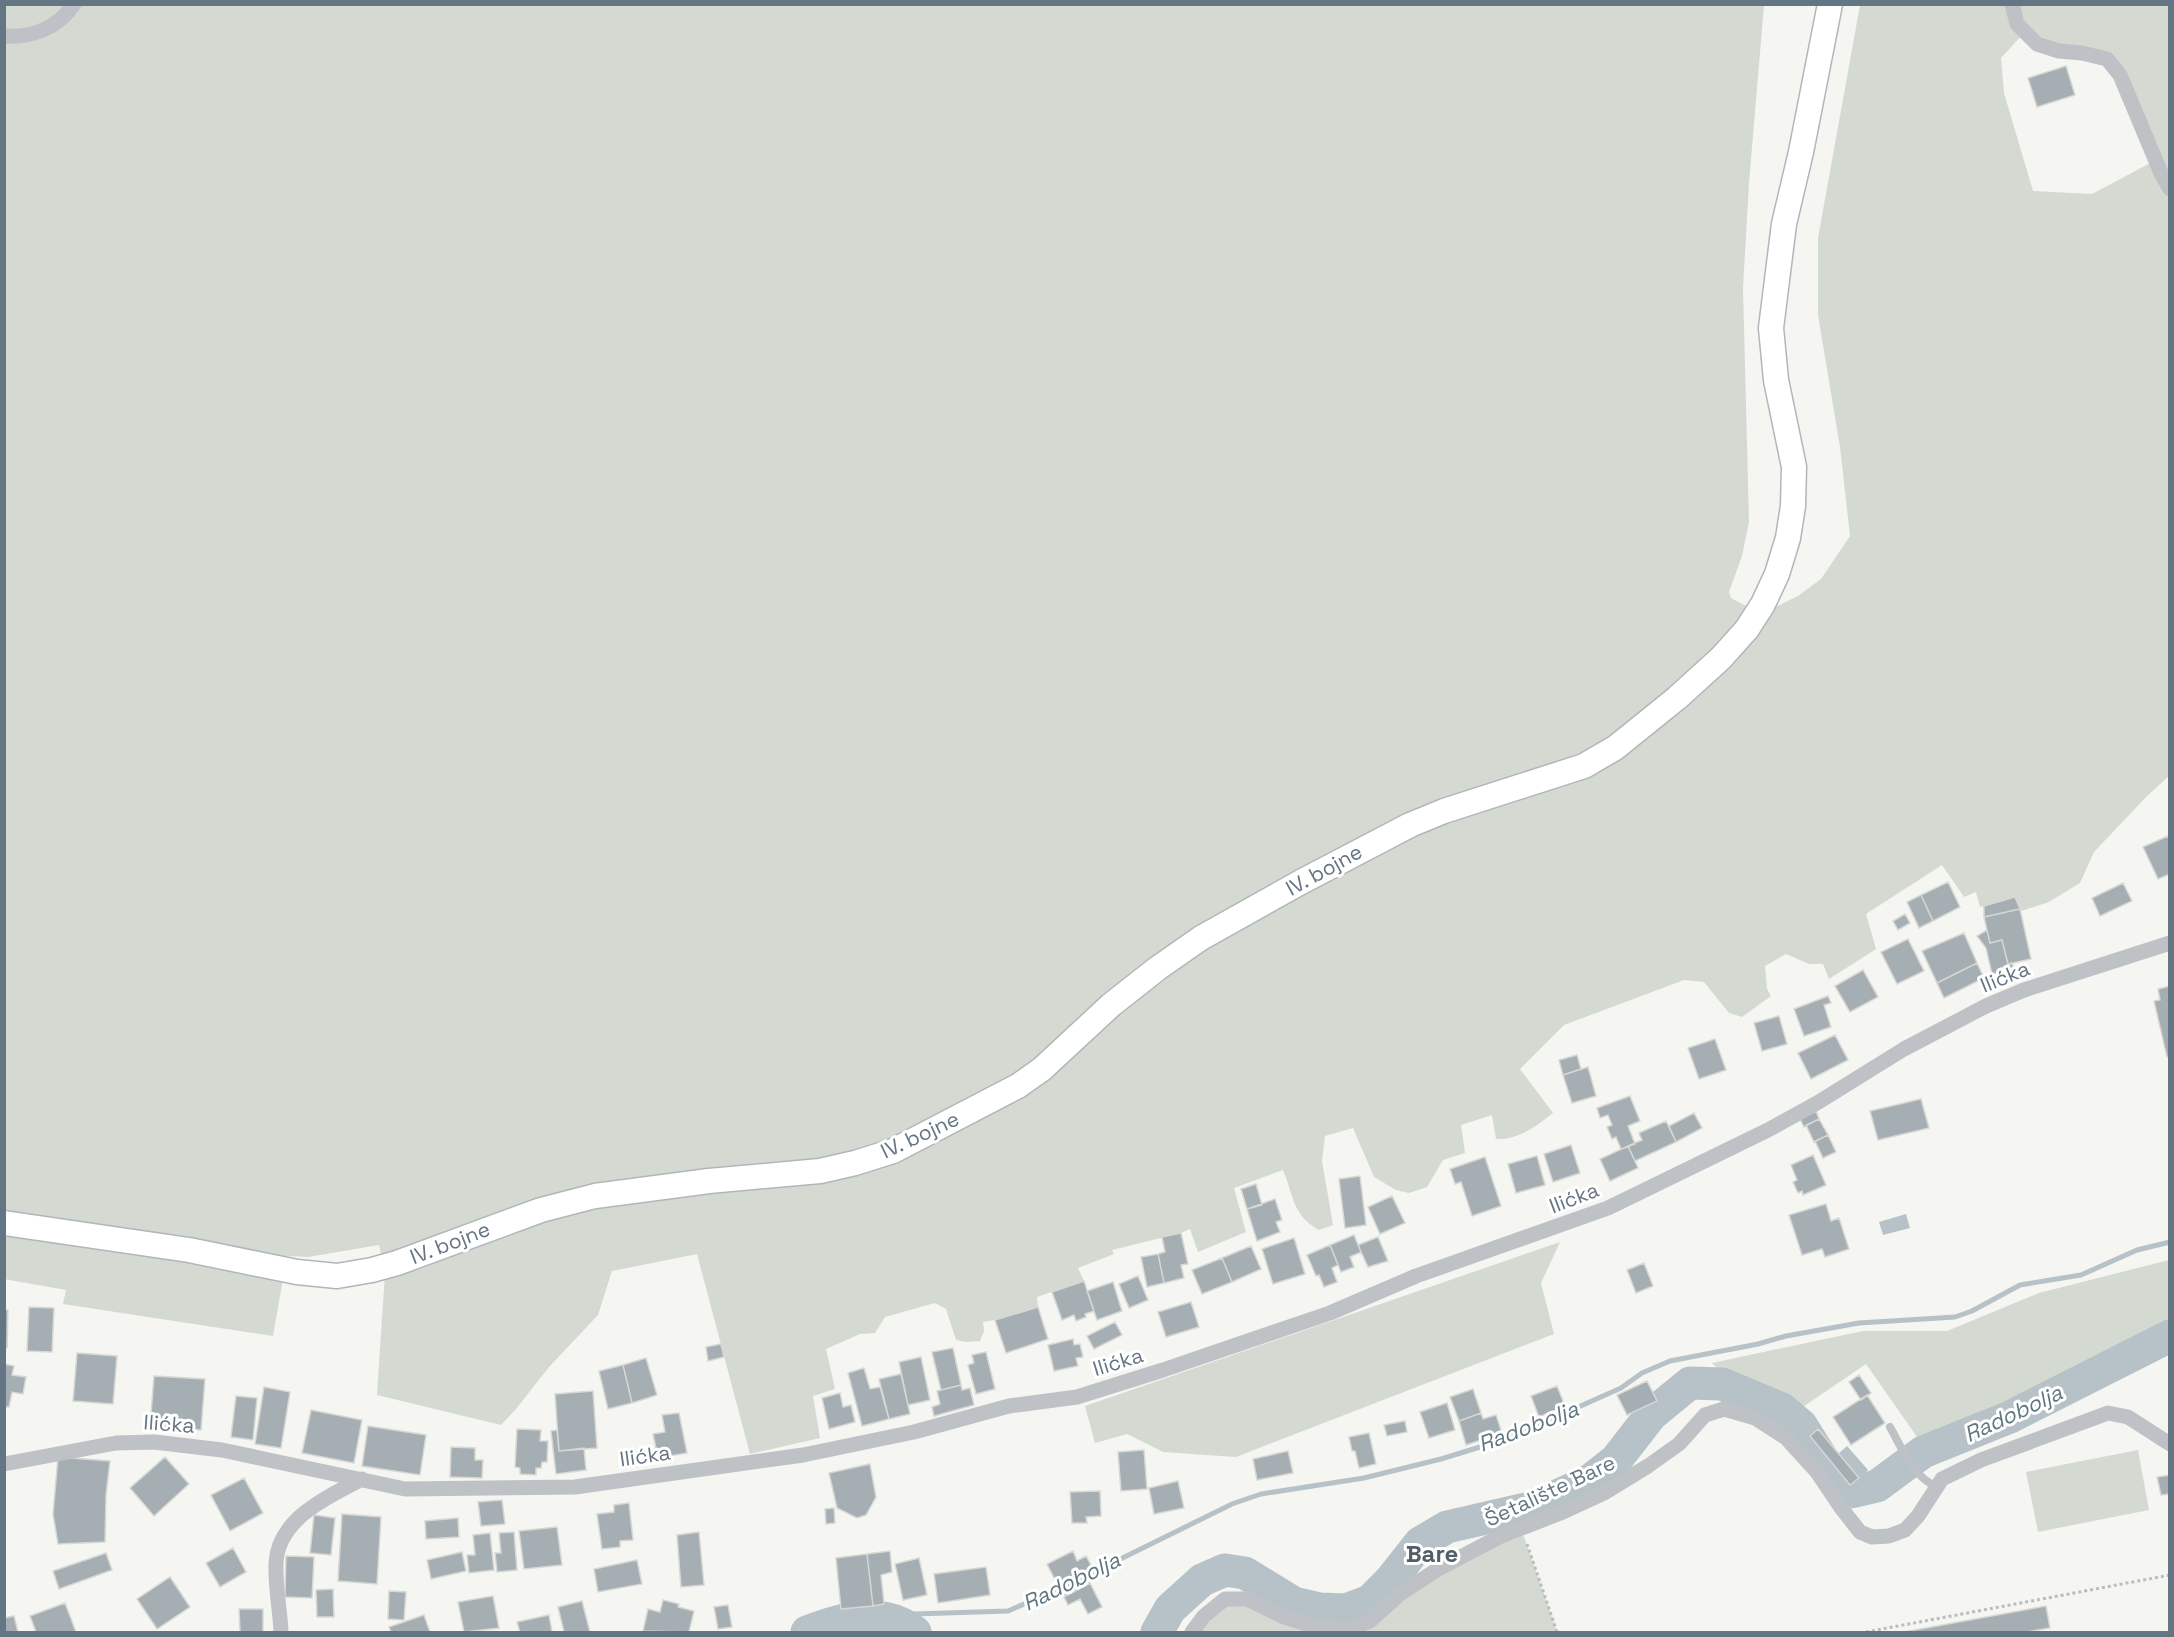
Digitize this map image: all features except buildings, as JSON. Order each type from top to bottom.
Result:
[{"type":"main road","name":"IV. bojne","points":[[4,1222],[189,1250],[307,1274],[337,1276],[397,1263],[541,1210],[594,1196],[709,1181],[820,1171],[893,1151],[1018,1086],[1042,1069],[1111,1005],[1201,938],[1410,825],[1444,811],[1584,766],[1615,748],[1677,698],[1721,658],[1747,629],[1763,604],[1777,574],[1788,538],[1793,506],[1794,466],[1776,380],[1771,328],[1784,224],[1801,152],[1830,4]]},
{"type":"street","points":[[4,36],[37,34],[54,26],[74,4]]},
{"type":"street","points":[[2012,4],[2017,24],[2037,44],[2059,51],[2082,52],[2108,59],[2120,75],[2169,189]]},
{"type":"street","name":"Ilićka","points":[[4,1464],[116,1443],[154,1442],[222,1450],[405,1489],[575,1487],[803,1455],[914,1432],[1009,1406],[1077,1397],[1330,1313],[1416,1276],[1608,1208],[1786,1120],[1863,1076],[1904,1049],[1986,1006],[2024,990],[2169,943]]},
{"type":"street","name":"Šetalište Bare","points":[[1192,1632],[1204,1616],[1225,1599],[1247,1599],[1284,1617],[1317,1627],[1349,1629],[1370,1621],[1400,1594],[1438,1569],[1501,1536],[1604,1493],[1679,1444],[1706,1415],[1724,1409],[1755,1418],[1786,1438],[1817,1472],[1860,1532],[1872,1537],[1889,1536],[1905,1530],[1918,1516],[1942,1479],[1981,1460],[2108,1413],[2127,1417],[2169,1444]]},
{"type":"street","points":[[280,1632],[276,1561],[282,1537],[294,1522],[328,1497],[362,1479]]},
{"type":"lane","points":[[1890,1427],[1915,1468],[1927,1483],[1937,1487]]},
{"type":"path","points":[[1521,1528],[1557,1632]]},
{"type":"path","points":[[1866,1632],[2169,1575]]},
{"type":"shaded area","points":[[4,5],[1764,5],[1743,288],[1749,522],[1742,556],[1729,592],[1731,598],[1761,614],[1798,596],[1821,579],[1850,536],[1840,447],[1818,315],[1818,238],[1860,5],[2169,5],[2169,776],[2094,852],[2080,883],[2049,902],[2021,911],[2015,897],[1980,907],[1976,892],[1964,897],[1942,865],[1866,914],[1876,949],[1829,979],[1823,964],[1809,964],[1786,954],[1765,966],[1767,989],[1771,996],[1742,1017],[1729,1013],[1704,982],[1684,980],[1564,1025],[1520,1069],[1553,1113],[1527,1131],[1504,1139],[1496,1139],[1492,1115],[1461,1125],[1465,1153],[1443,1160],[1427,1187],[1409,1193],[1396,1190],[1374,1177],[1353,1128],[1325,1136],[1322,1161],[1333,1225],[1319,1230],[1304,1218],[1295,1204],[1283,1170],[1234,1188],[1246,1232],[1198,1252],[1190,1229],[1112,1250],[1114,1254],[1078,1268],[1084,1281],[1037,1297],[1038,1307],[983,1322],[984,1331],[980,1341],[956,1340],[946,1309],[935,1303],[885,1317],[875,1333],[860,1334],[826,1349],[835,1389],[813,1396],[820,1438],[750,1454],[697,1254],[612,1271],[598,1315],[549,1367],[501,1425],[377,1395],[385,1273],[379,1245],[308,1257],[287,1256],[273,1336],[63,1304],[66,1290],[4,1279]],"holes":[[[2025,32],[2107,59],[2156,160],[2092,194],[2033,191],[2004,93],[2001,58]]]},
{"type":"shaded area","points":[[1906,1214],[1910,1228],[1883,1235],[1879,1222]]},
{"type":"shaded area","points":[[1560,1242],[1541,1283],[1554,1334],[1236,1457],[1163,1452],[1127,1434],[1095,1443],[1085,1406]]},
{"type":"shaded area","points":[[2169,1260],[2169,1326],[1922,1444],[1866,1364],[1797,1411],[1729,1380],[1712,1363],[1863,1331],[1947,1331],[2039,1293]]},
{"type":"shaded area","points":[[1847,1446],[1868,1470],[1859,1478],[1838,1454]]},
{"type":"shaded area","points":[[2138,1450],[2149,1510],[2038,1532],[2026,1472]]},
{"type":"shaded area","points":[[1521,1528],[1557,1632],[1192,1632],[1225,1599],[1349,1629],[1400,1594]]},
{"type":"waterway","name":"Radobolja","points":[[1082,1578],[1232,1504],[1261,1494],[1364,1478],[1441,1459],[1509,1438],[1621,1388],[1642,1373],[1670,1361],[1859,1323],[1955,1317],[1972,1311],[2020,1285],[2081,1275],[2137,1250],[2170,1242]]},
{"type":"waterway","name":"Radobolja","points":[[1157,1632],[1170,1609],[1202,1580],[1225,1570],[1245,1573],[1294,1603],[1320,1609],[1346,1610],[1370,1601],[1390,1581],[1420,1543],[1447,1527],[1530,1508],[1588,1482],[1616,1460],[1651,1415],[1690,1383],[1722,1384],[1782,1409],[1801,1425],[1837,1482],[1851,1492],[1877,1486],[1923,1452],[2010,1417],[2170,1336]]},
{"type":"waterway","name":"Radobolja","points":[[891,1620],[915,1614],[1008,1611],[1065,1586]]},
{"type":"waterway","name":"Radobolja","points":[[807,1632],[835,1622],[862,1617],[889,1619],[915,1632]]},
{"type":"district","name":"Bare","points":[[1432,1554]]}]
